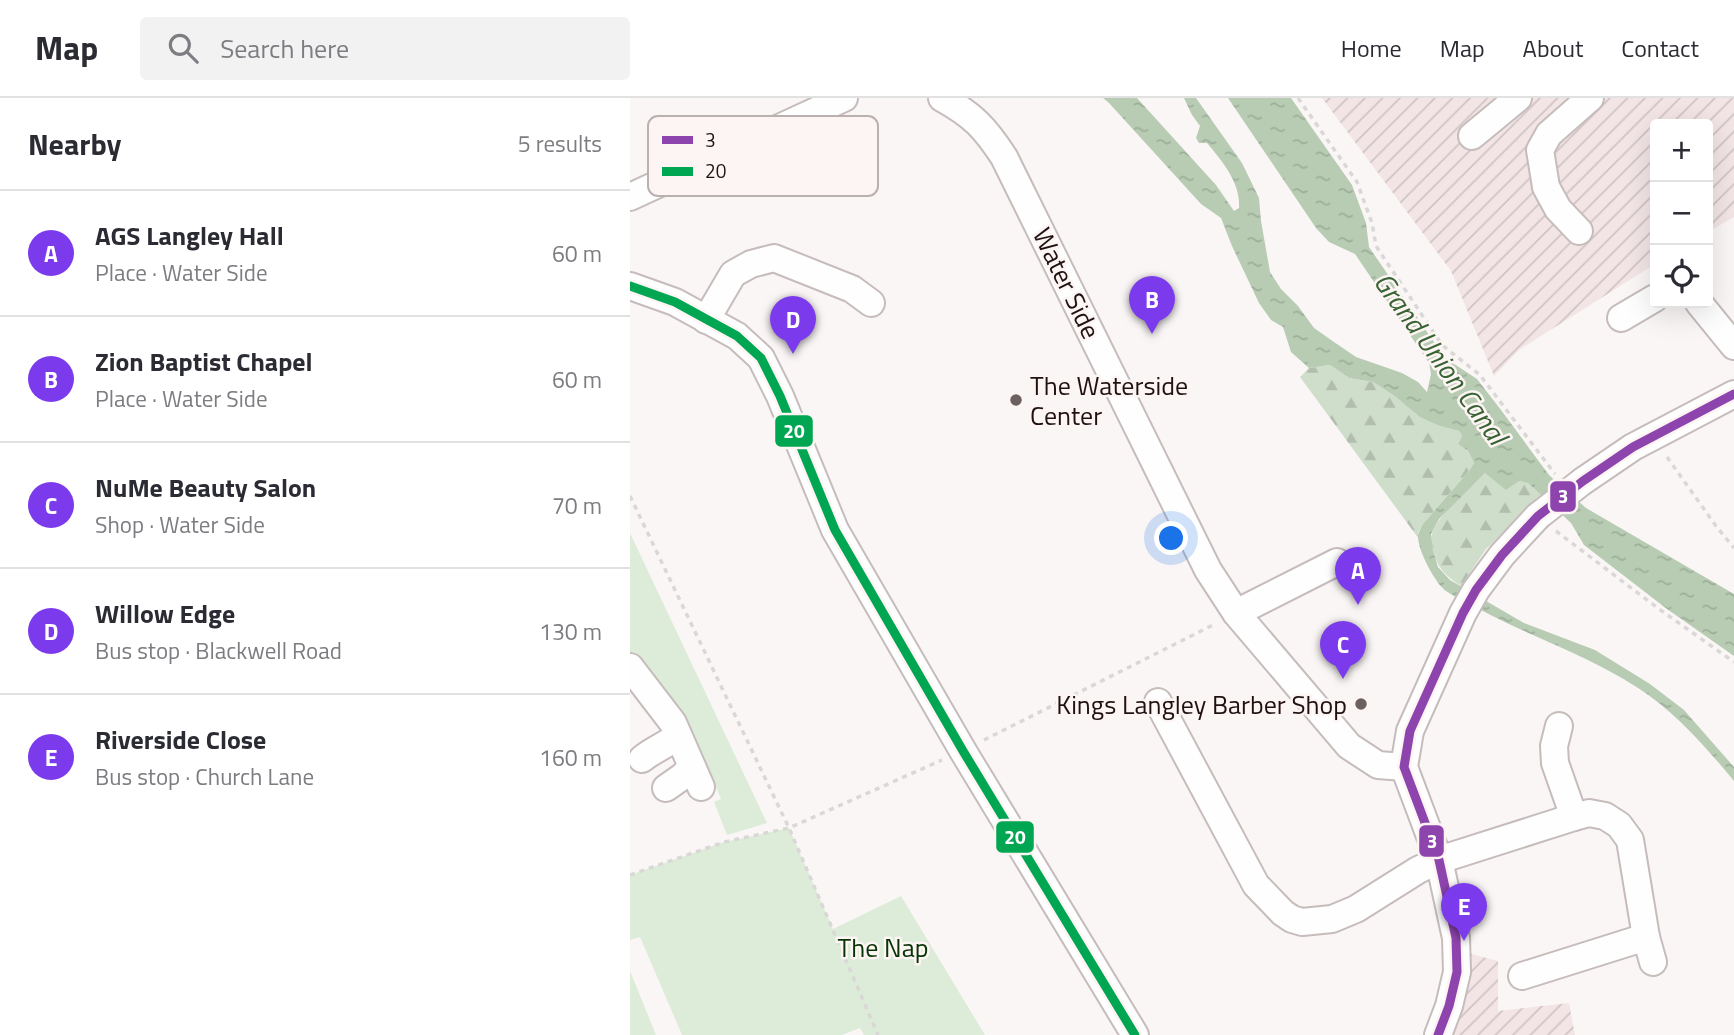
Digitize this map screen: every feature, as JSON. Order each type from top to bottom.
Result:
[{"type":"street","points":[[805,116],[844,98]]},
{"type":"street","name":"Water Side","points":[[942,98],[965,111],[989,134],[1004,157],[1208,570],[1236,613],[1349,746],[1378,765],[1404,767]]},
{"type":"street","points":[[1472,136],[1518,98]]},
{"type":"street","points":[[1579,231],[1558,209],[1546,187],[1541,150],[1549,134],[1590,98]]},
{"type":"street","points":[[630,197],[648,189]]},
{"type":"street","points":[[706,320],[733,274],[751,264],[774,258],[852,289],[871,303]]},
{"type":"street","points":[[630,286],[675,302],[737,336],[761,358],[780,396],[835,530],[963,751],[1135,1035]]},
{"type":"street","points":[[1622,318],[1650,301]]},
{"type":"street","points":[[1703,308],[1734,346]]},
{"type":"street","points":[[1438,1035],[1449,1006],[1457,972],[1456,937],[1439,860],[1404,767],[1410,731],[1463,613],[1502,555],[1570,479],[1734,394]]},
{"type":"street","points":[[1236,613],[1337,562]]},
{"type":"street","points":[[630,667],[673,723],[697,777],[683,776],[666,788]]},
{"type":"street","points":[[1158,702],[1256,885],[1283,913],[1302,922],[1332,919],[1356,909],[1439,860],[1574,817],[1589,813],[1605,816],[1619,825],[1630,840],[1649,950],[1616,946],[1522,976]]},
{"type":"street","points":[[1559,726],[1554,746],[1555,763],[1574,817]]},
{"type":"street","points":[[642,759],[652,750],[678,736]]},
{"type":"path","points":[[1298,98],[1357,182],[1372,223],[1376,246],[1442,345],[1480,375],[1570,479]]},
{"type":"path","points":[[1654,436],[1734,548]]},
{"type":"path","points":[[630,496],[789,828],[878,1035]]},
{"type":"path","points":[[1538,516],[1659,609],[1734,662]]},
{"type":"shaded area","points":[[1322,98],[1734,98],[1734,217],[1713,229],[1713,119],[1650,119],[1650,267],[1519,350],[1494,376],[1451,271]]},
{"type":"shaded area","points":[[1471,954],[1498,961],[1498,1011],[1569,1003],[1575,1035],[1445,1035],[1459,1013],[1468,986]]},
{"type":"green space","points":[[1330,365],[1349,378],[1373,382],[1440,426],[1459,431],[1462,436],[1458,444],[1468,451],[1474,463],[1422,525],[1418,533],[1419,539],[1300,377],[1309,368]]},
{"type":"green space","points":[[1485,473],[1528,483],[1546,500],[1518,518],[1486,549],[1461,586],[1447,576],[1438,564],[1432,545],[1432,533],[1449,509]]},
{"type":"green space","points":[[630,533],[767,823],[727,835],[714,802],[721,799],[706,763],[683,725],[630,656]]},
{"type":"green space","name":"The Nap","points":[[789,828],[833,929],[901,896],[985,1035],[864,1035],[860,1028],[842,1035],[682,1035],[640,937],[630,940],[630,875],[724,842]]},
{"type":"green space","points":[[630,971],[656,1035],[630,1035]]},
{"type":"water","name":"Grand Union Canal","points":[[1103,98],[1137,98],[1216,185],[1234,211],[1239,208],[1239,199],[1234,181],[1207,143],[1199,143],[1196,138],[1200,126],[1184,98],[1196,98],[1242,163],[1259,198],[1270,272],[1281,289],[1314,328],[1356,357],[1402,373],[1418,382],[1427,392],[1431,374],[1429,363],[1355,254],[1329,242],[1316,228],[1228,98],[1291,98],[1352,185],[1366,223],[1369,247],[1445,358],[1477,379],[1549,475],[1586,508],[1734,594],[1734,656],[1584,545],[1571,523],[1528,483],[1519,481],[1506,490],[1485,473],[1439,519],[1431,534],[1438,567],[1450,580],[1524,623],[1595,650],[1650,684],[1684,710],[1734,767],[1734,781],[1689,731],[1665,708],[1638,688],[1579,656],[1479,609],[1442,587],[1424,557],[1418,535],[1422,525],[1474,463],[1468,451],[1458,444],[1462,436],[1459,431],[1420,417],[1373,382],[1349,378],[1330,365],[1309,368],[1291,352],[1283,327],[1271,320],[1259,303],[1221,218],[1201,204]]},
{"type":"transit line","name":"20","points":[[630,286],[675,302],[737,336],[761,358],[780,396],[835,530],[963,751],[1135,1035]]},
{"type":"transit line","name":"3","points":[[1438,1035],[1449,1006],[1457,972],[1456,938],[1439,860],[1404,767],[1410,731],[1463,613],[1502,555],[1538,516],[1633,447],[1734,394]]},
{"type":"place","name":"Zion Baptist Chapel","points":[[1152,334]]},
{"type":"place","name":"Willow Edge","points":[[793,354]]},
{"type":"place","name":"The Waterside Center","points":[[1016,400]]},
{"type":"place","name":"AGS Langley Hall","points":[[1358,605]]},
{"type":"place","name":"NuMe Beauty Salon","points":[[1343,679]]},
{"type":"place","name":"Kings Langley Barber Shop","points":[[1361,704]]},
{"type":"place","name":"Riverside Close","points":[[1464,941]]}]
